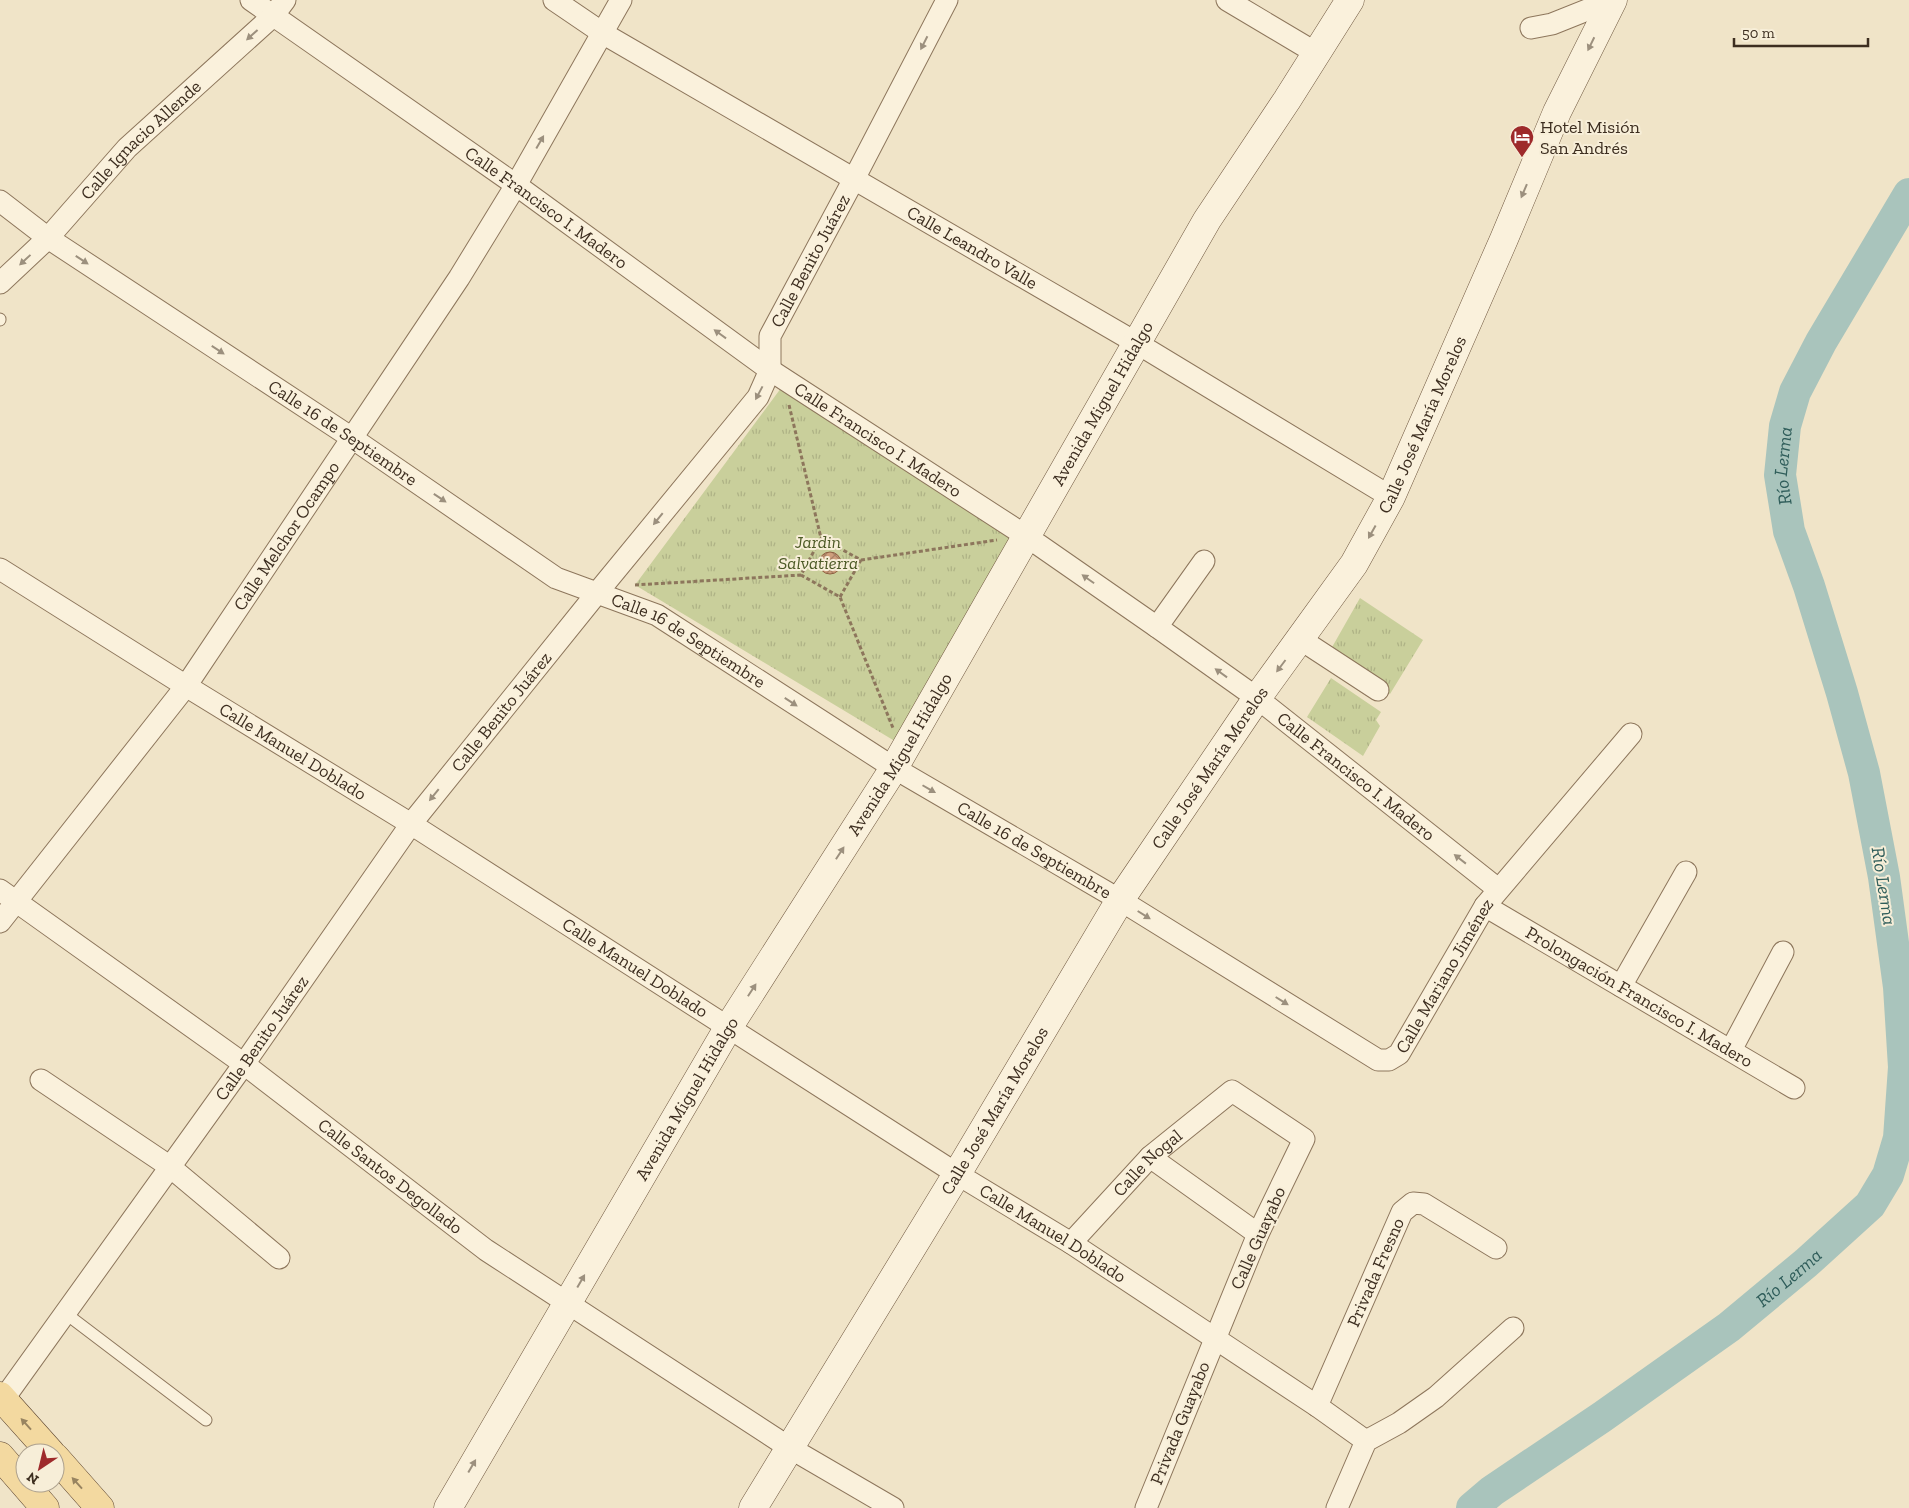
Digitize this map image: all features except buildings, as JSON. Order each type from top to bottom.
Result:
[{"type":"main road","points":[[1,1400],[42,1443]]},
{"type":"main road","points":[[0,1456],[46,1508]]},
{"type":"main road","points":[[65,1469],[100,1508]]},
{"type":"street","name":"Calle Francisco I. Madero","points":[[251,0],[279,8],[516,185],[770,370],[1026,536],[1157,627],[1256,698],[1498,889]]},
{"type":"street","name":"Calle Leandro Valle","points":[[554,0],[604,34],[1135,342],[1391,497]]},
{"type":"street","name":"Calle Melchor Ocampo","points":[[0,922],[8,895],[186,686],[459,278],[516,185],[622,0]]},
{"type":"street","name":"Calle Benito Juárez","points":[[1,1400],[244,1064],[411,824],[758,397],[770,370],[770,336],[854,179],[946,0]]},
{"type":"street","points":[[1227,0],[1316,53]]},
{"type":"street","name":"Avenida Miguel Hidalgo","points":[[448,1508],[728,1028],[894,768],[1135,342],[1207,220],[1287,100],[1350,0]]},
{"type":"street","points":[[1531,28],[1552,24],[1612,0]]},
{"type":"street","name":"Calle José María Morelos","points":[[753,1508],[957,1174],[1120,900],[1256,698],[1354,564],[1391,497],[1504,239],[1557,112],[1612,0]]},
{"type":"street","name":"Calle Ignacio Allende","points":[[0,283],[48,238],[127,148],[279,8]]},
{"type":"street","name":"Calle 16 de Septiembre","points":[[0,201],[48,238],[352,438],[556,578],[657,615],[894,768],[1120,900],[1378,1060],[1389,1060]]},
{"type":"street","points":[[1157,627],[1204,561]]},
{"type":"street","name":"Calle Manuel Doblado","points":[[0,569],[411,824],[957,1174],[1071,1243],[1317,1406],[1366,1441]]},
{"type":"street","points":[[1300,639],[1378,690]]},
{"type":"street","name":"Calle Mariano Jiménez","points":[[1389,1060],[1399,1054],[1485,906],[1631,734]]},
{"type":"street","points":[[1621,986],[1686,872]]},
{"type":"street","name":"Calle Santos Degollado","points":[[8,895],[244,1064],[486,1250],[790,1448],[893,1508]]},
{"type":"street","name":"Prolongación Francisco I. Madero","points":[[1485,906],[1794,1088]]},
{"type":"street","points":[[1731,1050],[1783,952]]},
{"type":"street","points":[[41,1080],[169,1166],[278,1258]]},
{"type":"street","name":"Calle Guayabo","points":[[1215,1338],[1258,1234],[1304,1139],[1232,1090]]},
{"type":"street","name":"Calle Nogal","points":[[1071,1243],[1150,1157],[1232,1090]]},
{"type":"street","points":[[1150,1157],[1258,1234]]},
{"type":"street","name":"Privada Fresno","points":[[1317,1406],[1402,1212],[1412,1202],[1424,1204],[1496,1248]]},
{"type":"street","points":[[1337,1508],[1366,1441],[1399,1423],[1436,1397],[1513,1328]]},
{"type":"street","name":"Privada Guayabo","points":[[1146,1508],[1215,1338]]},
{"type":"lane","points":[[65,1313],[206,1420]]},
{"type":"path","points":[[789,403],[821,538],[801,575]]},
{"type":"path","points":[[821,538],[861,560],[998,540]]},
{"type":"path","points":[[840,597],[861,560]]},
{"type":"path","points":[[635,585],[801,575],[840,597],[895,734]]},
{"type":"green space","name":"Jardin Salvatierra","points":[[784,384],[1018,537],[898,743],[635,585]]},
{"type":"green space","points":[[1360,598],[1423,640],[1390,694],[1327,656]]},
{"type":"green space","points":[[1331,678],[1381,712],[1376,720],[1380,726],[1363,756],[1307,717]]},
{"type":"waterway","name":"Río Lerma","points":[[1472,1508],[1492,1491],[1602,1417],[1729,1327],[1806,1263],[1870,1205],[1888,1175],[1899,1138],[1904,1067],[1899,987],[1884,877],[1864,773],[1809,586],[1789,531],[1780,475],[1785,426],[1795,392],[1821,342],[1909,194]]},
{"type":"place","name":"Hotel Misión San Andrés","points":[[1522,158]]}]
